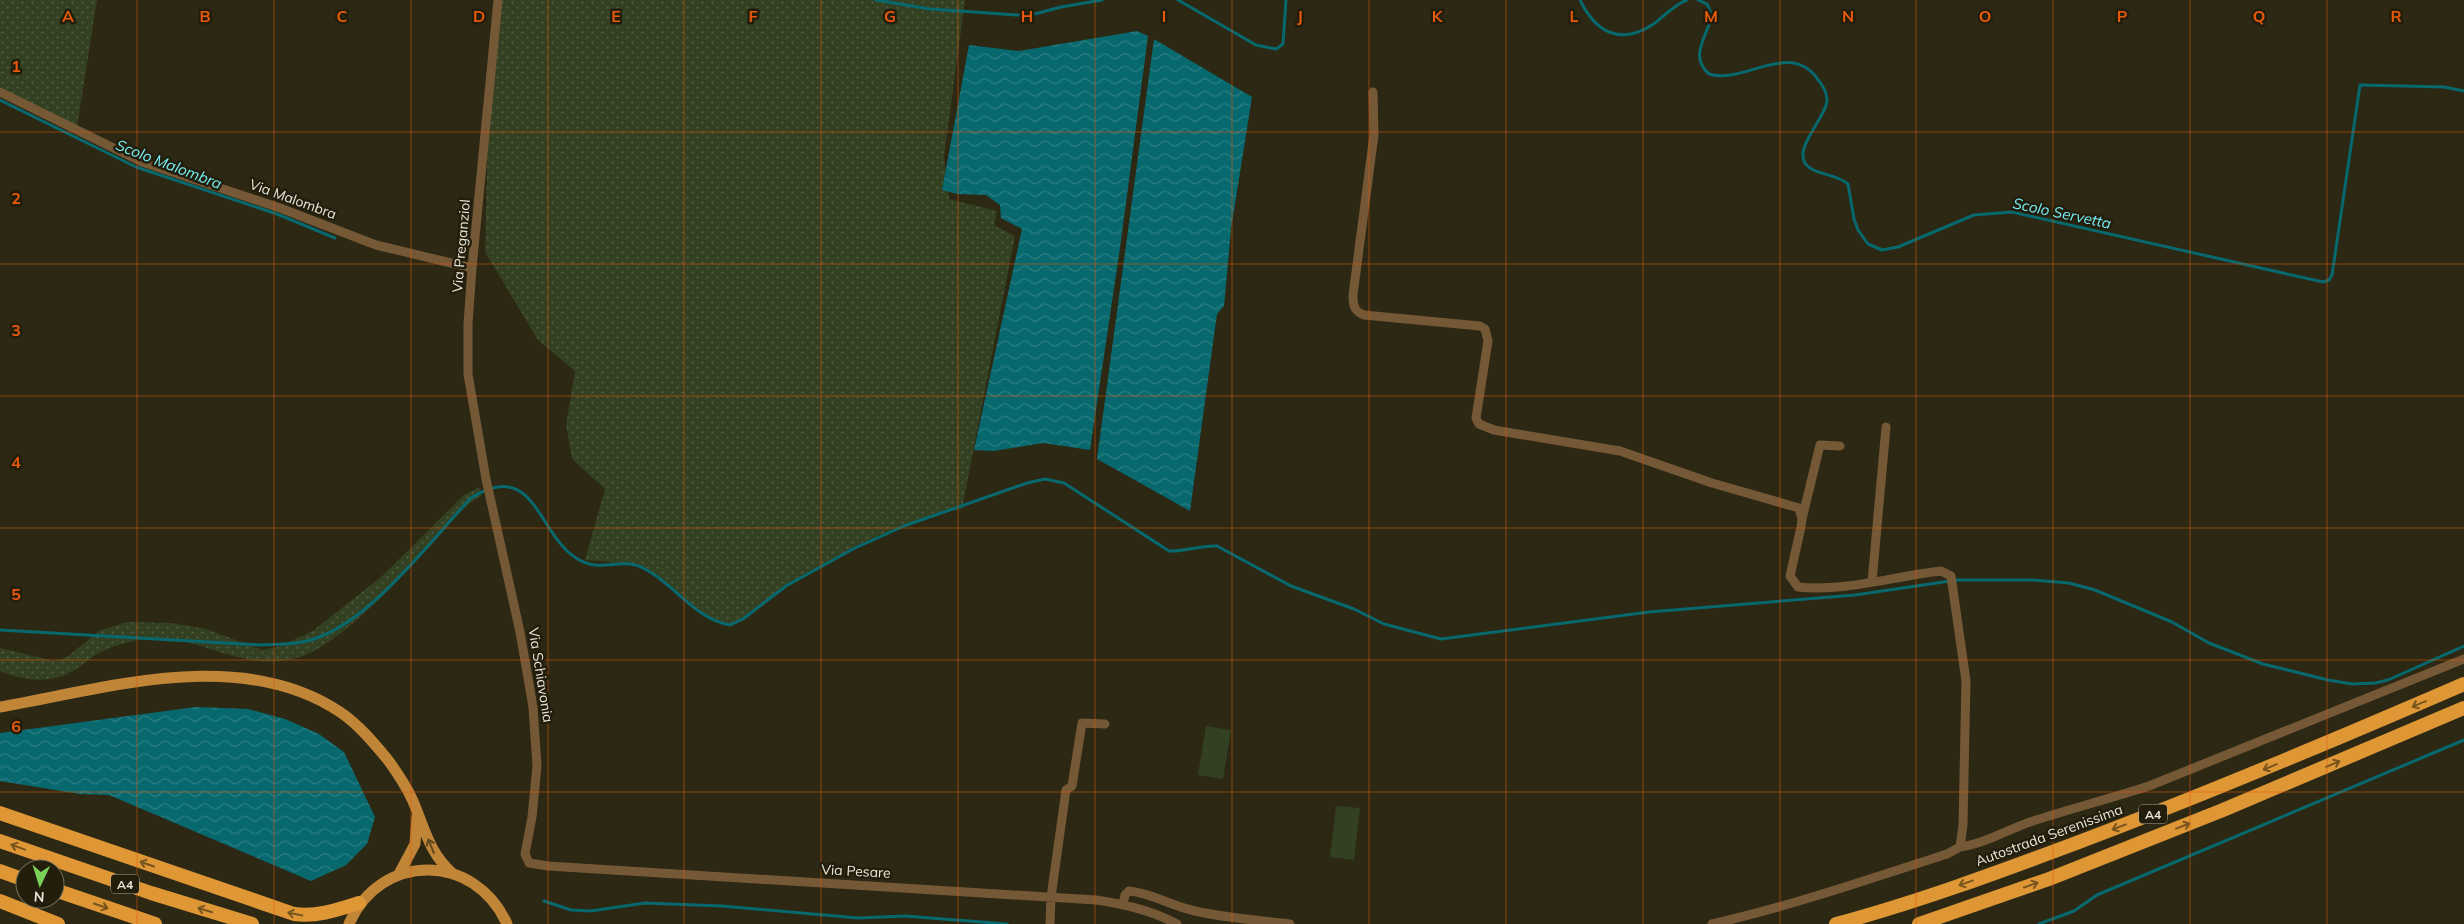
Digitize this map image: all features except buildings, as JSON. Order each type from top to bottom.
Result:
[{"type":"highway","name":"Autostrada Serenissima","points":[[1836,924],[1946,890],[2149,815],[2295,757],[2464,684]]},
{"type":"highway","name":"A4","points":[[1919,924],[2049,879],[2223,810],[2464,708]]},
{"type":"highway","points":[[0,813],[294,914],[308,916],[324,914],[359,903]]},
{"type":"highway","name":"A4","points":[[0,841],[152,893],[252,924]]},
{"type":"highway","points":[[0,871],[15,876]]},
{"type":"highway","name":"A4","points":[[65,893],[155,924]]},
{"type":"highway","points":[[0,901],[58,924]]},
{"type":"main road","points":[[0,707],[163,678],[234,676],[276,684],[316,698],[341,713],[367,735],[389,762],[411,798],[433,854],[452,874]]},
{"type":"main road","points":[[399,874],[415,844],[417,813]]},
{"type":"main road","points":[[349,924],[359,903],[372,891],[399,874],[424,870],[452,874],[478,887],[491,898],[507,924]]},
{"type":"street","name":"Via Preganziol","points":[[490,498],[468,374],[468,324],[498,0]]},
{"type":"street","name":"Via Malombra","points":[[0,92],[142,162],[280,208],[376,245],[472,268]]},
{"type":"street","points":[[1373,92],[1374,135],[1352,295],[1353,306],[1357,312],[1379,317],[1485,328],[1488,340],[1476,418],[1484,428],[1620,451],[1712,483],[1789,504],[1799,508],[1802,519]]},
{"type":"street","points":[[1872,582],[1886,427]]},
{"type":"street","points":[[1840,446],[1820,445],[1790,576],[1793,583],[1798,587],[1814,588],[1872,582],[1941,571],[1948,573],[1952,584],[1966,681],[1963,825],[1960,847]]},
{"type":"street","name":"Via Schiavonia","points":[[490,498],[520,632],[534,715],[537,766],[532,817],[524,854],[529,863]]},
{"type":"street","points":[[1712,924],[1758,913],[1947,854],[1960,847],[1985,840],[2046,817],[2101,802],[2148,786],[2464,659]]},
{"type":"street","points":[[1050,924],[1051,897],[1066,790],[1072,786],[1082,723],[1105,724]]},
{"type":"street","name":"Via Pesare","points":[[529,863],[548,866],[1051,897],[1123,904],[1161,916],[1176,924]]},
{"type":"street","points":[[1123,904],[1125,895],[1129,891],[1192,910],[1290,924]]},
{"type":"green space","points":[[0,0],[97,0],[76,133],[0,91]]},
{"type":"green space","points":[[498,0],[965,0],[944,157],[949,199],[997,211],[994,225],[1015,236],[962,509],[916,521],[849,550],[787,586],[745,618],[730,625],[708,616],[645,569],[633,564],[585,560],[605,489],[572,459],[566,425],[575,371],[538,340],[485,252],[489,85]]},
{"type":"green space","points":[[480,487],[482,496],[462,510],[374,604],[341,633],[310,653],[286,660],[264,662],[181,641],[160,638],[137,640],[110,648],[97,654],[73,671],[56,678],[27,679],[0,671],[0,648],[54,661],[67,657],[99,631],[127,622],[171,623],[206,629],[262,650],[281,646],[314,630],[381,577],[464,495]]},
{"type":"green space","points":[[1206,726],[1231,730],[1223,779],[1198,775]]},
{"type":"green space","points":[[1336,806],[1360,808],[1354,860],[1330,857]]},
{"type":"water","points":[[1137,31],[1148,36],[1120,248],[1090,450],[1043,443],[994,451],[974,450],[1022,229],[1001,218],[1000,205],[986,195],[957,194],[942,190],[969,45],[1019,51]]},
{"type":"water","points":[[1154,39],[1252,97],[1231,229],[1224,306],[1217,314],[1190,511],[1097,459]]},
{"type":"water","points":[[196,707],[248,709],[285,719],[319,734],[344,752],[375,817],[367,844],[346,865],[311,881],[109,795],[80,794],[0,781],[0,733]]},
{"type":"waterway","name":"Scolo Servetta","points":[[876,0],[930,9],[1017,15],[1031,15],[1061,7],[1102,0]]},
{"type":"waterway","name":"Scolo Servetta","points":[[1178,0],[1256,45],[1276,49],[1283,44],[1286,0]]},
{"type":"waterway","name":"Scolo Servetta","points":[[1580,0],[1586,11],[1601,27],[1609,32],[1619,34],[1640,31],[1652,25],[1673,8],[1687,0]]},
{"type":"waterway","name":"Scolo Servetta","points":[[1698,0],[1707,4],[1712,15],[1700,53],[1700,60],[1709,74],[1722,76],[1779,63],[1792,63],[1805,67],[1820,82],[1827,100],[1821,116],[1805,145],[1804,162],[1815,171],[1838,178],[1848,184],[1854,219],[1858,230],[1868,244],[1882,250],[1898,247],[1974,215],[2012,212],[2323,282],[2329,280],[2332,275],[2360,85],[2444,87],[2464,91]]},
{"type":"waterway","name":"Scolo Malombra","points":[[0,100],[136,167],[277,214],[335,238]]},
{"type":"waterway","points":[[0,630],[261,645],[308,641],[336,629],[378,598],[471,498],[492,488],[509,487],[522,493],[533,504],[563,547],[576,558],[594,565],[636,565],[656,575],[695,609],[706,616],[730,625],[743,619],[786,586],[853,549],[904,526],[1027,483],[1045,479],[1064,483],[1169,551],[1217,546],[1291,586],[1354,609],[1384,624],[1441,639],[1649,612],[1855,595],[1957,580],[2033,580],[2069,583],[2095,590],[2172,622],[2209,643],[2263,664],[2352,684],[2375,683],[2388,680],[2464,646]]},
{"type":"waterway","points":[[2039,924],[2074,911],[2097,895],[2464,740]]},
{"type":"waterway","points":[[544,901],[571,910],[591,911],[645,903],[722,906],[858,918],[905,916],[1007,924]]}]
